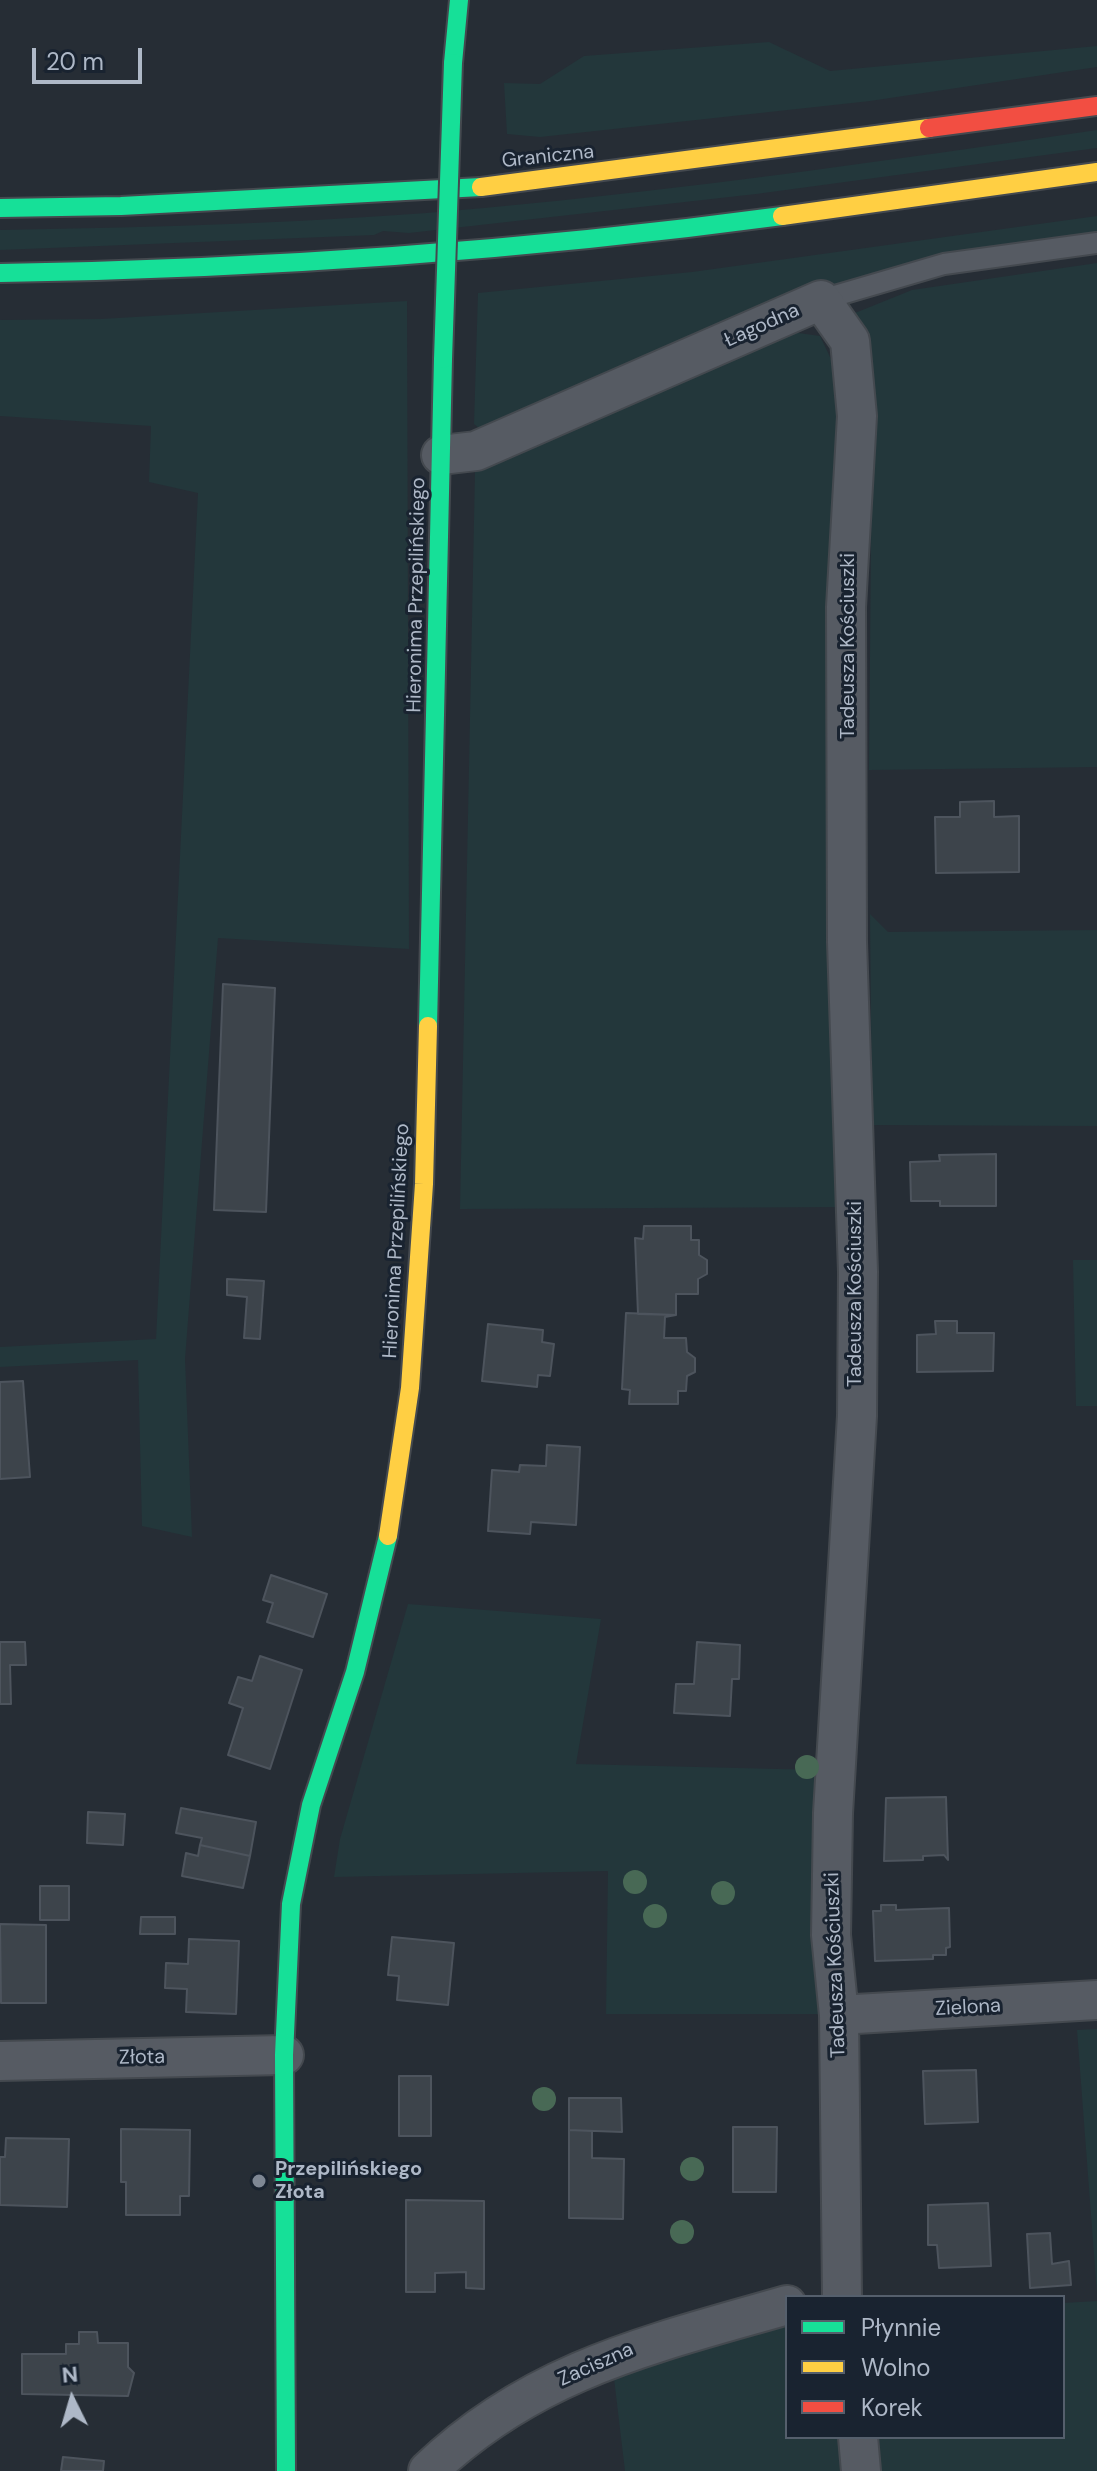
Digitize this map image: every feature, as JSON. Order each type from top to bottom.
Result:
[{"type":"main road","name":"Hieronima Przepilińskiego","points":[[286,2471],[284,2055],[290,1918],[311,1805],[355,1672],[386,1550],[410,1388],[424,1184],[443,359],[453,63],[459,0]]},
{"type":"main road","name":"Graniczna","points":[[0,208],[121,206],[479,187],[1097,106]]},
{"type":"main road","points":[[0,273],[289,265],[485,251],[806,213],[1097,172]]},
{"type":"street","name":"Łagodna","points":[[441,455],[476,451],[821,300]]},
{"type":"street","name":"Tadeusza Kościuszki","points":[[821,300],[850,341],[857,416],[846,607],[847,942],[858,1272],[857,1416],[833,1813],[831,1935],[839,2015],[832,2294]]},
{"type":"street","name":"Zielona","points":[[839,2015],[1097,2000]]},
{"type":"street","name":"Złota","points":[[0,2061],[284,2055]]},
{"type":"street","name":"Zaciszna","points":[[428,2471],[466,2435],[528,2396],[641,2345],[785,2306]]},
{"type":"street","points":[[858,2439],[861,2471]]},
{"type":"lane","name":"Łagodna","points":[[821,300],[944,264],[1097,243]]},
{"type":"green space","points":[[769,42],[830,71],[1097,46],[1097,67],[870,101],[540,137],[507,134],[504,83],[540,84],[584,56]]},
{"type":"green space","points":[[1097,130],[1097,148],[756,194],[409,233],[383,231],[374,235],[0,250],[0,230],[303,221],[484,208],[714,183]]},
{"type":"green space","points":[[1097,216],[1097,236],[924,260],[785,298],[483,431],[474,424],[478,293],[692,272]]},
{"type":"green space","points":[[1097,263],[1097,767],[869,770],[872,431],[850,315],[912,290]]},
{"type":"green space","points":[[407,301],[409,949],[218,938],[185,1359],[192,1537],[142,1526],[138,1360],[0,1367],[0,1347],[156,1339],[198,493],[149,482],[151,426],[0,416],[0,320],[101,319]]},
{"type":"green space","points":[[777,330],[820,336],[840,378],[847,1207],[460,1209],[475,471]]},
{"type":"green space","points":[[870,914],[888,932],[1097,930],[1097,1126],[872,1125]]},
{"type":"green space","points":[[1073,1260],[1097,1260],[1097,1406],[1076,1406]]},
{"type":"green space","points":[[408,1604],[601,1619],[576,1764],[819,1770],[819,2014],[606,2014],[608,1871],[334,1877],[340,1839]]},
{"type":"green space","points":[[1097,2029],[1097,2294],[1077,2030]]},
{"type":"green space","points":[[1097,2301],[1097,2471],[876,2471],[873,2439],[1065,2439],[1065,2303]]},
{"type":"green space","points":[[785,2315],[785,2439],[845,2439],[848,2471],[625,2471],[613,2370]]},
{"type":"building","points":[[994,801],[994,817],[1019,816],[1019,872],[936,873],[935,817],[960,817],[960,802]]},
{"type":"building","points":[[223,984],[275,988],[266,1212],[214,1210]]},
{"type":"building","points":[[996,1154],[996,1206],[940,1206],[940,1201],[911,1201],[910,1162],[940,1161],[939,1155]]},
{"type":"building","points":[[644,1226],[691,1226],[691,1240],[699,1240],[699,1255],[707,1260],[707,1274],[698,1279],[698,1294],[676,1294],[676,1315],[638,1314],[635,1238],[643,1239]]},
{"type":"building","points":[[227,1279],[264,1281],[260,1339],[244,1338],[247,1297],[227,1295]]},
{"type":"building","points":[[626,1313],[676,1315],[665,1317],[664,1338],[686,1338],[687,1352],[695,1358],[695,1372],[687,1376],[686,1391],[678,1391],[678,1404],[629,1404],[630,1390],[622,1389]]},
{"type":"building","points":[[935,1321],[957,1321],[957,1333],[994,1333],[993,1371],[917,1372],[917,1335],[936,1334]]},
{"type":"building","points":[[488,1324],[543,1330],[542,1342],[554,1344],[550,1376],[538,1375],[537,1387],[482,1381]]},
{"type":"building","points":[[23,1381],[30,1477],[0,1479],[0,1382]]},
{"type":"building","points":[[547,1445],[580,1447],[576,1525],[531,1522],[530,1534],[488,1531],[492,1470],[519,1472],[520,1465],[546,1466]]},
{"type":"building","points":[[271,1575],[327,1594],[313,1637],[267,1622],[273,1603],[263,1600]]},
{"type":"building","points":[[0,1642],[25,1642],[26,1665],[10,1665],[11,1704],[0,1704]]},
{"type":"building","points":[[697,1642],[740,1645],[739,1679],[732,1679],[730,1716],[674,1713],[676,1684],[694,1684]]},
{"type":"building","points":[[260,1656],[302,1670],[270,1769],[228,1755],[243,1708],[229,1703],[238,1677],[252,1681]]},
{"type":"building","points":[[946,1797],[948,1860],[944,1855],[923,1856],[923,1860],[884,1861],[886,1798]]},
{"type":"building","points":[[181,1808],[256,1822],[250,1856],[200,1845],[202,1838],[176,1833]]},
{"type":"building","points":[[88,1812],[125,1814],[123,1845],[87,1843]]},
{"type":"building","points":[[200,1845],[250,1856],[243,1888],[182,1876],[186,1853],[198,1856]]},
{"type":"building","points":[[40,1886],[69,1886],[69,1920],[40,1920]]},
{"type":"building","points":[[881,1905],[896,1905],[896,1910],[949,1908],[950,1947],[946,1948],[946,1955],[933,1955],[933,1959],[875,1961],[873,1911],[881,1911]]},
{"type":"building","points":[[141,1917],[175,1917],[175,1934],[140,1934]]},
{"type":"building","points":[[0,1924],[46,1925],[46,2003],[1,2003]]},
{"type":"building","points":[[392,1937],[454,1943],[448,2005],[397,2000],[399,1976],[388,1975]]},
{"type":"building","points":[[189,1939],[239,1941],[236,2014],[186,2012],[187,1989],[165,1988],[166,1963],[188,1964]]},
{"type":"building","points":[[976,2070],[978,2122],[925,2124],[923,2071]]},
{"type":"building","points":[[399,2076],[431,2076],[431,2136],[399,2136]]},
{"type":"building","points":[[569,2098],[621,2098],[622,2132],[569,2130]]},
{"type":"building","points":[[733,2127],[777,2127],[776,2192],[733,2192]]},
{"type":"building","points":[[121,2129],[190,2130],[189,2196],[180,2196],[180,2215],[126,2215],[126,2182],[121,2182]]},
{"type":"building","points":[[569,2130],[592,2131],[592,2158],[624,2159],[623,2219],[569,2218]]},
{"type":"building","points":[[6,2138],[69,2139],[67,2207],[0,2205],[0,2157],[5,2157]]},
{"type":"building","points":[[406,2200],[484,2201],[484,2289],[466,2288],[466,2272],[435,2273],[435,2292],[406,2292]]},
{"type":"building","points":[[988,2203],[991,2266],[939,2268],[937,2245],[928,2245],[928,2205]]},
{"type":"building","points":[[1050,2233],[1052,2264],[1069,2261],[1071,2285],[1030,2288],[1027,2234]]},
{"type":"building","points":[[79,2332],[97,2332],[98,2343],[128,2343],[128,2367],[134,2373],[128,2396],[22,2394],[22,2354],[66,2354],[66,2344],[79,2344]]},
{"type":"building","points":[[63,2457],[104,2461],[103,2471],[61,2471]]},
{"type":"traffic: fast","points":[[453,63],[459,0]]},
{"type":"traffic: fast","points":[[443,359],[453,63]]},
{"type":"traffic: fast","points":[[0,208],[121,206],[481,187]]},
{"type":"traffic: fast","points":[[0,273],[197,267],[392,256],[587,239],[782,216]]},
{"type":"traffic: fast","points":[[428,1026],[443,359]]},
{"type":"traffic: fast","points":[[286,2471],[284,2055],[291,1904],[311,1805],[355,1672],[388,1536]]},
{"type":"traffic: slow","points":[[481,187],[929,128]]},
{"type":"traffic: slow","points":[[782,216],[1097,172]]},
{"type":"traffic: slow","points":[[388,1536],[410,1388],[424,1184],[428,1026]]},
{"type":"traffic: jam","points":[[929,128],[1097,106]]},
{"type":"place","name":"Przepilińskiego Złota","points":[[259,2181]]}]
